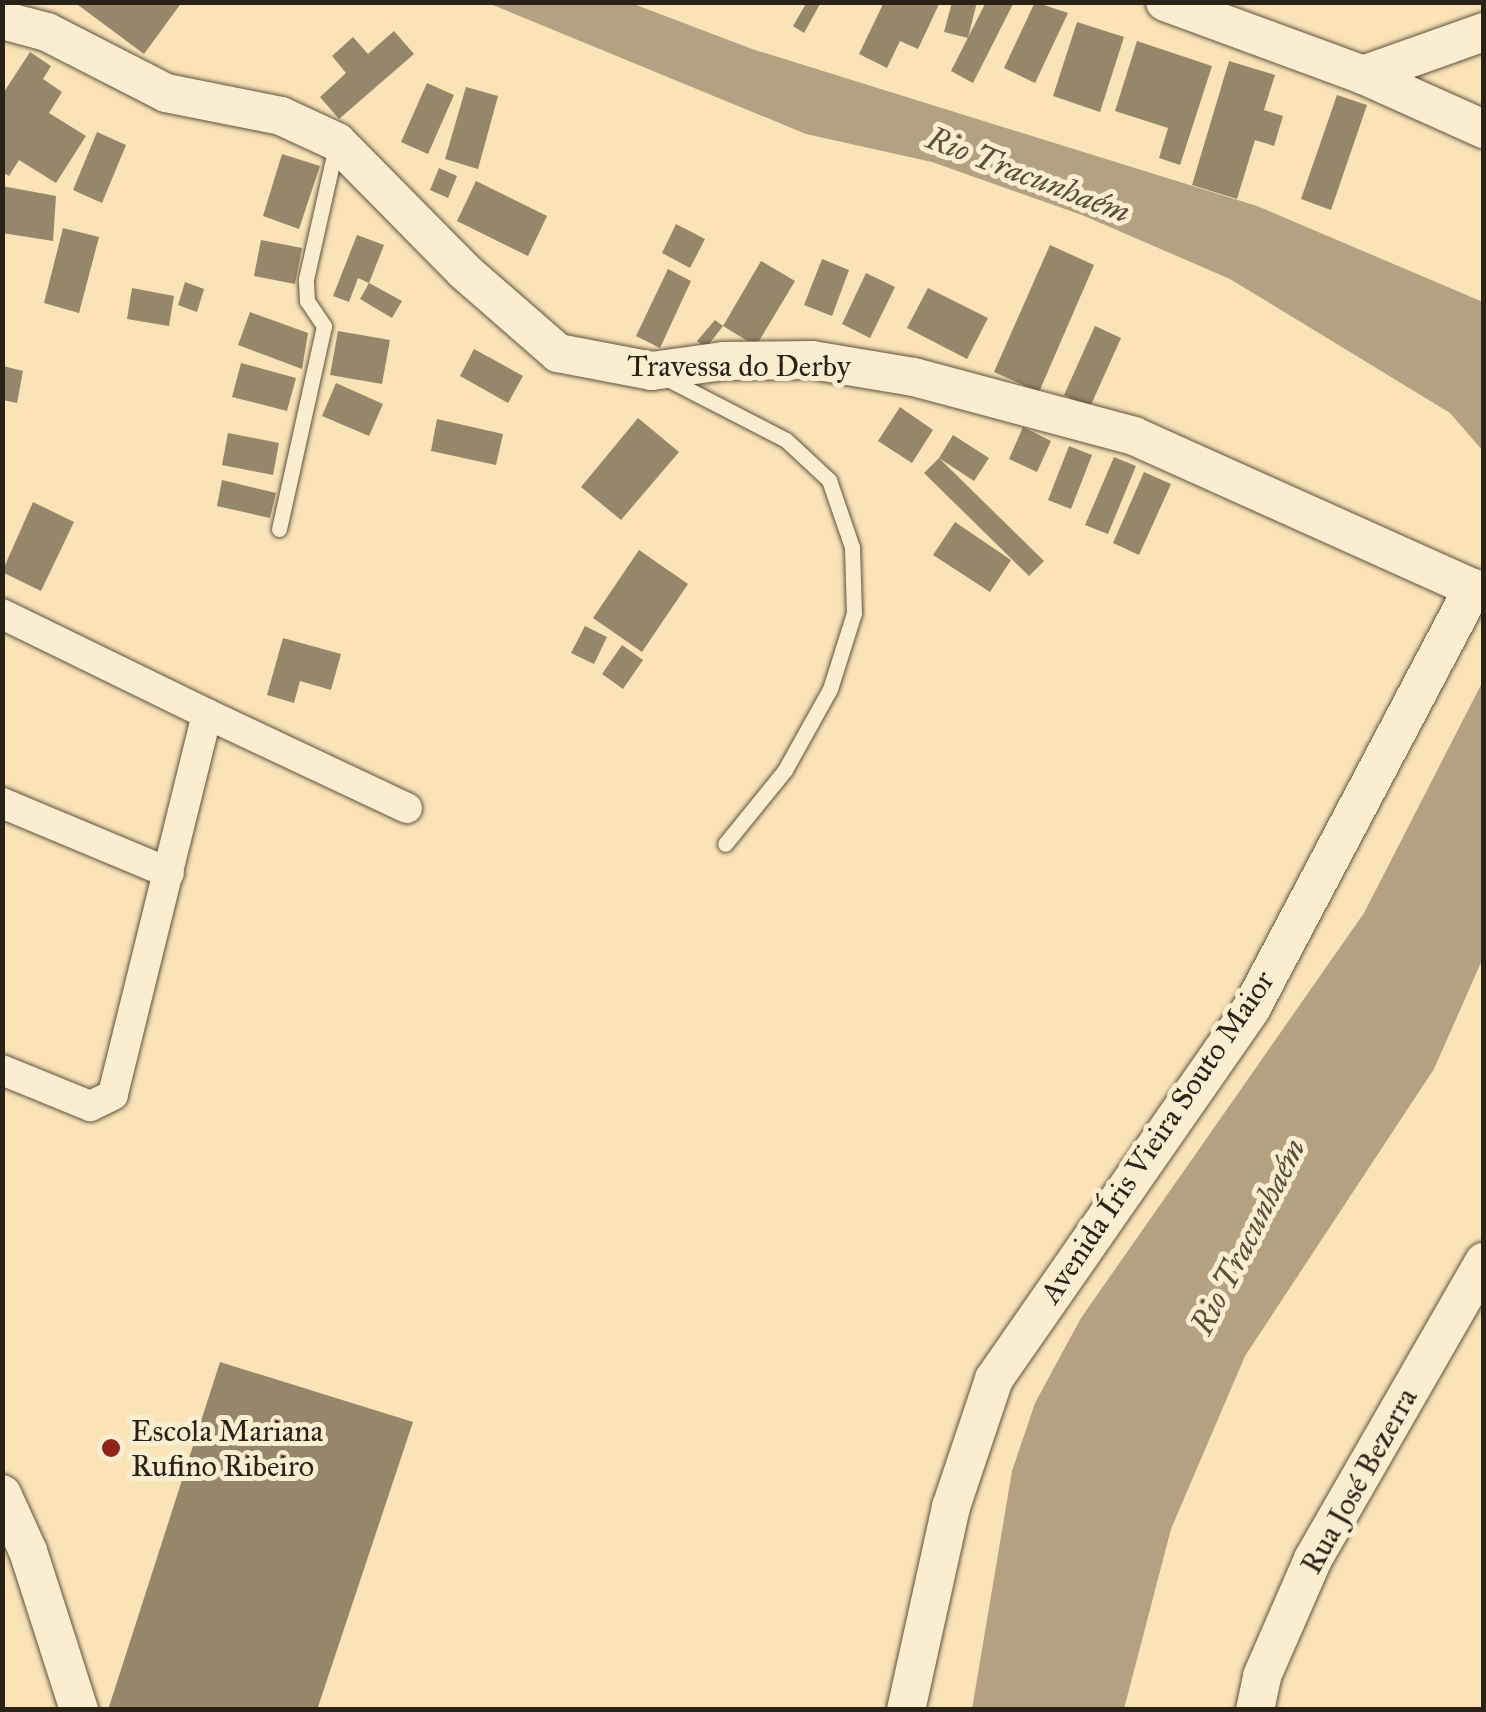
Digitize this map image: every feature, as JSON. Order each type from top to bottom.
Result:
[{"type":"street","points":[[1165,2],[1362,75],[1484,129]]},
{"type":"street","name":"Travessa do Derby","points":[[2,20],[47,32],[166,93],[281,116],[337,142],[464,271],[558,353],[652,371],[723,361],[812,360],[914,377],[1134,436],[1478,590]]},
{"type":"street","points":[[1362,75],[1484,32]]},
{"type":"street","name":"Avenida Íris Vieira Souto Maior","points":[[906,1710],[951,1507],[994,1379],[1251,1009],[1478,590]]},
{"type":"street","points":[[2,614],[406,808]]},
{"type":"street","points":[[2,1070],[90,1106],[113,1095],[208,714]]},
{"type":"street","points":[[2,803],[169,873]]},
{"type":"street","name":"Rua José Bezerra","points":[[1255,1710],[1262,1676],[1313,1559],[1484,1262]]},
{"type":"street","points":[[2,1494],[28,1551],[79,1710]]},
{"type":"lane","points":[[278,530],[324,326],[306,302],[306,279],[337,142]]},
{"type":"lane","points":[[652,371],[786,440],[829,480],[852,547],[854,613],[830,690],[785,770],[725,844]]},
{"type":"water","name":"Rio Tracunhaém","points":[[488,3],[631,3],[752,49],[1257,206],[1483,302],[1483,451],[1450,413],[1230,279],[1082,215],[932,162],[806,134]]},
{"type":"water","name":"Rio Tracunhaém","points":[[1483,681],[1483,958],[1434,1069],[1245,1356],[1171,1529],[1124,1709],[972,1709],[1012,1471],[1035,1403],[1081,1318],[1364,913]]},
{"type":"building","points":[[74,2],[182,2],[144,54]]},
{"type":"building","points":[[807,2],[821,2],[804,33],[793,26]]},
{"type":"building","points":[[884,2],[940,2],[918,49],[900,41],[887,68],[859,54]]},
{"type":"building","points":[[952,2],[977,2],[968,38],[944,32]]},
{"type":"building","points":[[986,2],[1014,2],[973,83],[951,71]]},
{"type":"building","points":[[1035,2],[1068,13],[1035,83],[1004,68]]},
{"type":"building","points":[[1077,22],[1124,37],[1100,112],[1053,96]]},
{"type":"building","points":[[394,31],[414,54],[339,119],[320,97],[346,73],[332,56],[353,37],[368,54]]},
{"type":"building","points":[[1137,41],[1212,66],[1180,165],[1159,158],[1168,128],[1115,111]]},
{"type":"building","points":[[30,52],[51,66],[43,79],[62,92],[49,113],[86,136],[56,183],[19,160],[9,176],[2,172],[2,95]]},
{"type":"building","points":[[1229,61],[1275,75],[1264,110],[1283,116],[1274,146],[1255,140],[1237,199],[1192,185]]},
{"type":"building","points":[[427,83],[454,95],[428,154],[401,142]]},
{"type":"building","points":[[466,87],[498,96],[478,169],[445,159]]},
{"type":"building","points":[[1337,95],[1367,105],[1331,210],[1301,199]]},
{"type":"building","points":[[97,132],[126,145],[102,203],[73,190]]},
{"type":"building","points":[[282,154],[320,166],[299,229],[263,216]]},
{"type":"building","points":[[439,168],[457,176],[448,198],[430,190]]},
{"type":"building","points":[[476,181],[547,216],[528,256],[457,221]]},
{"type":"building","points":[[2,186],[56,196],[53,241],[2,233]]},
{"type":"building","points":[[676,224],[705,239],[690,268],[662,253]]},
{"type":"building","points":[[63,228],[99,237],[79,313],[44,303]]},
{"type":"building","points":[[357,235],[384,245],[369,283],[358,278],[349,302],[333,296]]},
{"type":"building","points":[[261,240],[302,248],[295,284],[254,276]]},
{"type":"building","points":[[1050,245],[1094,265],[1039,392],[994,372]]},
{"type":"building","points":[[822,259],[849,270],[832,316],[804,305]]},
{"type":"building","points":[[761,261],[795,281],[756,346],[723,326]]},
{"type":"building","points":[[668,269],[691,281],[660,348],[636,336]]},
{"type":"building","points":[[866,273],[895,287],[870,338],[842,324]]},
{"type":"building","points":[[185,282],[204,289],[197,312],[178,305]]},
{"type":"building","points":[[369,283],[402,301],[392,318],[360,299]]},
{"type":"building","points":[[132,288],[174,296],[169,326],[127,319]]},
{"type":"building","points":[[928,288],[988,318],[967,359],[907,328]]},
{"type":"building","points":[[250,312],[308,333],[302,369],[238,345]]},
{"type":"building","points":[[715,320],[723,326],[706,348],[697,341]]},
{"type":"building","points":[[1095,326],[1121,338],[1090,407],[1064,395]]},
{"type":"building","points":[[338,331],[390,340],[382,384],[330,375]]},
{"type":"building","points":[[474,349],[523,376],[508,403],[460,376]]},
{"type":"building","points":[[241,363],[296,378],[287,411],[232,397]]},
{"type":"building","points":[[3,366],[23,371],[17,403],[3,400]]},
{"type":"building","points":[[336,383],[383,404],[369,436],[322,416]]},
{"type":"building","points":[[900,407],[933,430],[912,463],[878,441]]},
{"type":"building","points":[[638,418],[679,452],[621,520],[581,487]]},
{"type":"building","points":[[437,419],[503,434],[496,465],[431,451]]},
{"type":"building","points":[[1023,427],[1051,441],[1037,472],[1009,459]]},
{"type":"building","points":[[228,433],[279,443],[273,475],[222,465]]},
{"type":"building","points":[[953,435],[989,458],[974,481],[939,458]]},
{"type":"building","points":[[1069,446],[1092,455],[1071,509],[1048,500]]},
{"type":"building","points":[[1114,457],[1136,466],[1108,534],[1085,525]]},
{"type":"building","points":[[939,458],[1044,561],[1029,576],[924,473]]},
{"type":"building","points":[[1144,472],[1171,484],[1139,555],[1113,543]]},
{"type":"building","points":[[222,480],[276,493],[270,518],[217,506]]},
{"type":"building","points":[[33,502],[74,522],[41,591],[2,572]]},
{"type":"building","points":[[955,522],[1011,560],[990,592],[933,555]]},
{"type":"building","points":[[639,550],[688,584],[642,652],[593,618]]},
{"type":"building","points":[[585,626],[607,637],[594,664],[571,653]]},
{"type":"building","points":[[283,638],[341,654],[331,690],[300,681],[294,703],[267,695]]},
{"type":"building","points":[[622,645],[643,660],[623,689],[602,674]]},
{"type":"building","points":[[220,1362],[413,1422],[317,1710],[108,1710]]},
{"type":"place","name":"Escola Mariana Rufino Ribeiro","points":[[111,1448]]}]
